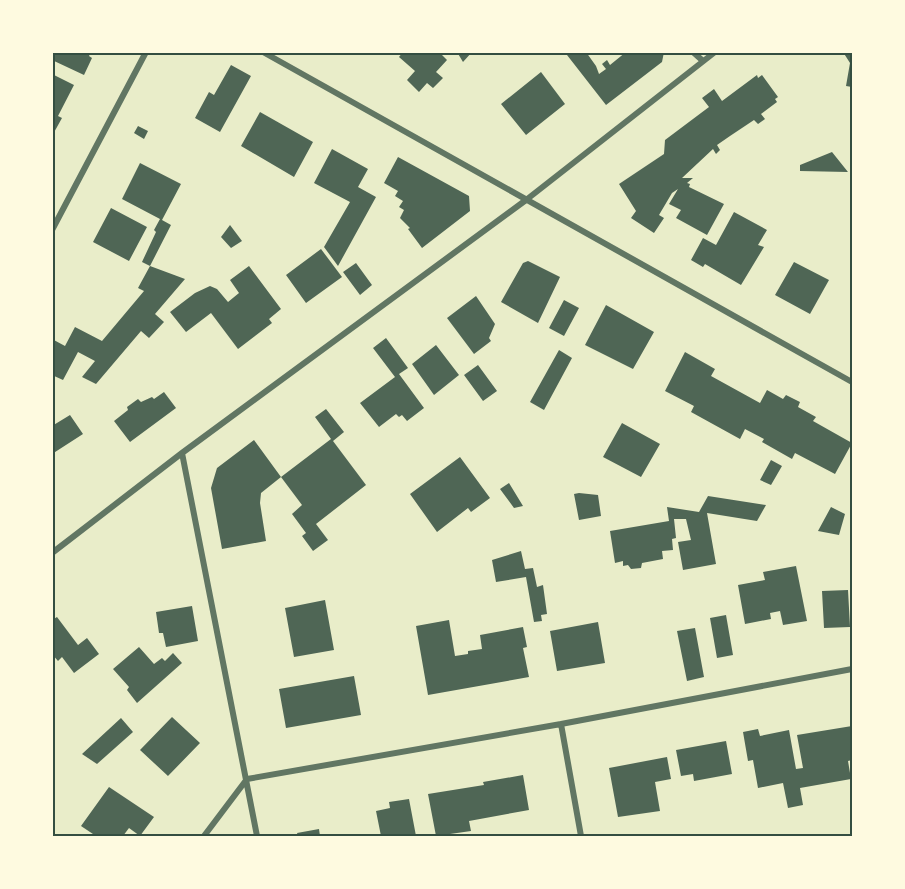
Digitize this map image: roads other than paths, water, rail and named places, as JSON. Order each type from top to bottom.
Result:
[{"type":"street","points":[[52,230],[146,52]]},
{"type":"street","points":[[263,52],[852,382]]},
{"type":"street","points":[[693,52],[703,61]]},
{"type":"street","points":[[52,553],[182,453],[526,200],[715,52]]},
{"type":"street","points":[[182,453],[257,837]]},
{"type":"street","points":[[204,837],[247,779],[561,724],[852,669]]},
{"type":"street","points":[[561,724],[581,837]]}]
